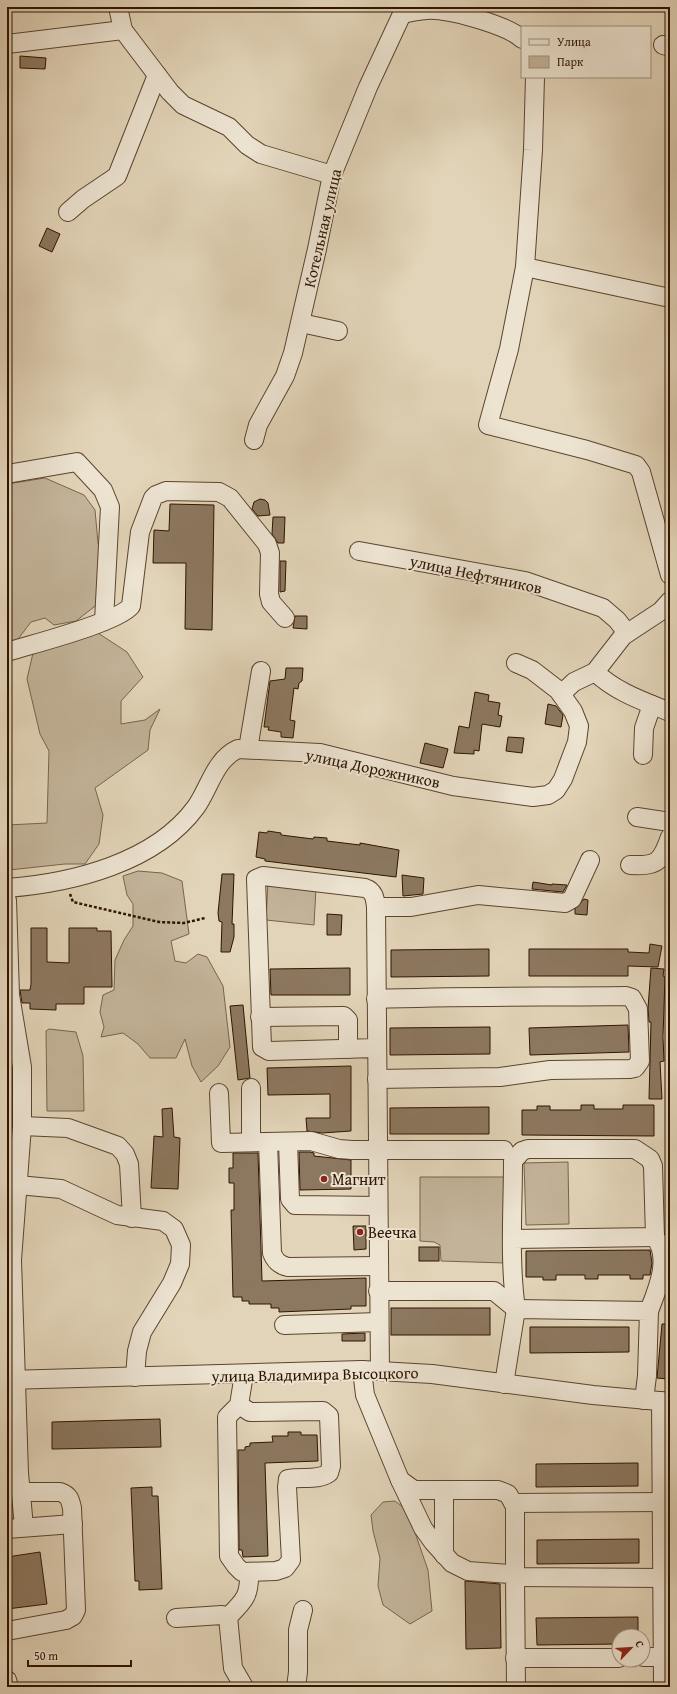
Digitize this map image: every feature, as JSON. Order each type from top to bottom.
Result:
[{"type":"street","points":[[118,7],[123,30],[156,75],[183,105],[229,127],[254,150],[332,175]]},
{"type":"street","name":"Котельная улица","points":[[254,440],[258,424],[285,376],[301,323],[332,175],[379,61],[402,10],[470,12],[511,30],[521,38]]},
{"type":"street","points":[[7,44],[123,30]]},
{"type":"street","points":[[68,212],[84,199],[118,176],[156,75]]},
{"type":"street","points":[[535,78],[533,150],[525,267],[509,349],[488,425],[587,450],[636,465],[641,472],[670,575]]},
{"type":"street","points":[[525,267],[670,298]]},
{"type":"street","points":[[301,323],[338,332]]},
{"type":"street","points":[[7,474],[77,462],[103,490],[110,507],[104,621]]},
{"type":"street","points":[[7,652],[121,615],[131,606],[142,526],[153,498],[156,495],[166,492],[219,492],[230,498],[269,549],[269,594],[271,602],[285,618]]},
{"type":"street","name":"улица Нефтяников","points":[[359,551],[525,581],[603,608],[617,620],[627,633]]},
{"type":"street","points":[[561,694],[574,682],[595,672],[614,646],[627,633],[660,611],[670,601]]},
{"type":"street","name":"улица Дорожников","points":[[7,888],[64,881],[124,860],[158,842],[191,814],[227,756],[238,749],[320,753],[452,786],[533,797],[548,795],[556,790],[563,779],[579,733],[577,718],[561,694],[547,681],[532,670],[516,663]]},
{"type":"street","points":[[248,749],[261,671]]},
{"type":"street","points":[[595,672],[614,687],[670,712]]},
{"type":"street","points":[[643,755],[644,728],[652,705]]},
{"type":"street","points":[[637,817],[670,822]]},
{"type":"street","points":[[630,865],[649,865],[656,862],[664,852],[670,837]]},
{"type":"street","points":[[375,902],[411,906],[478,895],[565,903],[572,899],[590,860]]},
{"type":"street","points":[[377,1048],[265,1050],[261,1044],[256,879],[263,876],[365,888],[369,889],[375,902],[377,1048],[377,1149],[379,1266],[378,1291],[379,1322],[371,1371],[365,1395],[400,1480],[424,1528],[444,1555],[452,1563],[468,1571],[510,1574],[515,1577],[663,1578]]},
{"type":"street","points":[[7,900],[10,995],[22,1068],[22,1126],[12,1260],[11,1380],[22,1492],[16,1528],[73,1524]]},
{"type":"street","points":[[376,998],[626,996],[632,998],[638,1010],[640,1060],[635,1068],[630,1069],[550,1070],[500,1077],[377,1079]]},
{"type":"street","points":[[260,1017],[344,1016],[348,1020],[348,1049]]},
{"type":"street","points":[[251,1088],[272,1253],[275,1260],[281,1266],[288,1267],[379,1266]]},
{"type":"street","points":[[219,1093],[221,1143],[316,1142],[339,1149],[504,1150]]},
{"type":"street","points":[[22,1126],[68,1128],[118,1146],[125,1154],[129,1164],[132,1218]]},
{"type":"street","points":[[288,1142],[290,1199],[295,1205],[378,1206]]},
{"type":"street","points":[[504,1384],[516,1309],[513,1285],[513,1161],[522,1152],[528,1149],[636,1149],[650,1159],[653,1166],[654,1237],[661,1245],[661,1280],[648,1311],[647,1376],[658,1401],[662,1502],[666,1525],[663,1578],[666,1600],[663,1687]]},
{"type":"street","points":[[18,1185],[61,1189],[105,1211],[121,1216],[158,1219],[169,1224],[178,1236],[181,1253],[180,1264],[172,1283],[142,1332],[137,1352],[136,1377]]},
{"type":"street","points":[[513,1239],[654,1237]]},
{"type":"street","points":[[378,1291],[494,1291],[516,1309],[648,1311]]},
{"type":"street","points":[[284,1324],[379,1322]]},
{"type":"street","name":"улица Владимира Высоцкого","points":[[11,1380],[371,1371],[432,1374],[504,1384],[658,1401]]},
{"type":"street","points":[[239,1404],[250,1412],[323,1411],[329,1416],[332,1466],[329,1473],[322,1478],[299,1477],[288,1479],[287,1487],[291,1560],[285,1568],[276,1571],[242,1572],[229,1556],[227,1417],[239,1404],[244,1374]]},
{"type":"street","points":[[400,1480],[414,1490],[498,1490],[508,1494],[513,1503],[516,1687]]},
{"type":"street","points":[[444,1490],[444,1555]]},
{"type":"street","points":[[7,1631],[58,1622],[73,1616],[76,1610],[73,1524],[70,1499],[66,1494],[22,1492]]},
{"type":"street","points":[[513,1503],[662,1502]]},
{"type":"street","points":[[244,1687],[233,1668],[228,1617],[244,1599],[249,1588],[249,1572]]},
{"type":"street","points":[[296,1687],[298,1672],[298,1630],[303,1610]]},
{"type":"street","points":[[176,1618],[222,1615],[228,1617]]},
{"type":"street","points":[[515,1658],[611,1658]]},
{"type":"street","points":[[651,1659],[665,1663]]},
{"type":"street","points":[[7,1680],[9,1687]]},
{"type":"path","points":[[64,881],[73,902],[159,922],[184,924],[205,918]]},
{"type":"green space","points":[[45,478],[84,495],[95,510],[98,543],[103,560],[99,603],[76,621],[54,625],[45,618],[31,622],[15,643],[7,645],[7,484]]},
{"type":"green space","points":[[98,633],[127,652],[143,677],[121,701],[121,724],[145,720],[160,709],[150,730],[148,750],[95,788],[103,815],[99,844],[85,864],[65,864],[9,870],[7,866],[7,825],[47,823],[49,751],[40,734],[27,679],[33,653]]},
{"type":"green space","points":[[138,871],[162,873],[182,881],[189,934],[171,941],[175,961],[186,963],[198,954],[207,957],[223,986],[230,1047],[218,1066],[201,1082],[192,1066],[185,1039],[176,1058],[150,1058],[138,1044],[123,1033],[101,1037],[104,1027],[100,1012],[103,995],[114,990],[115,960],[124,940],[133,926],[133,904],[127,895],[123,876]]},
{"type":"green space","points":[[268,882],[316,888],[314,925],[266,920]]},
{"type":"green space","points":[[49,1029],[76,1032],[83,1056],[84,1111],[47,1111],[46,1031]]},
{"type":"green space","points":[[568,1162],[569,1224],[526,1225],[524,1163]]},
{"type":"green space","points":[[420,1177],[507,1177],[505,1263],[441,1261],[440,1245],[434,1242],[420,1241]]},
{"type":"green space","points":[[395,1501],[407,1510],[428,1570],[432,1611],[410,1624],[383,1605],[378,1586],[380,1558],[373,1531],[371,1515],[383,1502]]},
{"type":"building","points":[[20,56],[46,58],[45,69],[20,68]]},
{"type":"building","points":[[47,228],[60,234],[52,252],[39,246]]},
{"type":"building","points":[[260,499],[265,500],[268,503],[270,515],[258,516],[252,509],[254,502]]},
{"type":"building","points":[[170,504],[214,505],[212,630],[185,629],[186,563],[153,563],[154,530],[169,531]]},
{"type":"building","points":[[273,517],[285,517],[284,543],[278,543],[272,534]]},
{"type":"building","points":[[280,561],[286,561],[285,591],[280,592]]},
{"type":"building","points":[[295,616],[307,616],[307,629],[293,628]]},
{"type":"building","points":[[286,668],[303,668],[302,681],[299,683],[298,689],[294,688],[290,720],[295,721],[293,738],[281,737],[281,732],[268,730],[269,727],[264,727],[270,681],[285,679]]},
{"type":"building","points":[[475,692],[489,695],[488,701],[500,703],[498,715],[502,716],[500,727],[482,724],[479,751],[474,750],[474,754],[454,753],[459,726],[469,728]]},
{"type":"building","points":[[548,704],[556,706],[563,715],[561,727],[545,724]]},
{"type":"building","points":[[508,737],[524,738],[522,753],[506,751]]},
{"type":"building","points":[[425,743],[448,749],[443,768],[420,763]]},
{"type":"building","points":[[268,831],[281,833],[281,835],[313,839],[314,837],[327,838],[327,841],[360,845],[360,843],[399,850],[396,877],[265,861],[265,859],[256,857],[259,832],[267,833]]},
{"type":"building","points":[[222,874],[234,874],[232,924],[234,924],[234,937],[230,952],[221,952],[222,922],[219,921],[218,913]]},
{"type":"building","points":[[402,875],[424,878],[423,894],[403,896]]},
{"type":"building","points":[[533,882],[552,885],[567,885],[563,892],[532,889]]},
{"type":"building","points":[[584,899],[588,900],[587,915],[575,914],[575,909]]},
{"type":"building","points":[[327,914],[342,915],[341,935],[327,935]]},
{"type":"building","points":[[31,928],[47,928],[47,962],[69,963],[69,928],[97,928],[97,931],[111,931],[112,987],[84,987],[84,1004],[56,1004],[56,1010],[30,1009],[30,1003],[22,1003],[20,990],[30,990]]},
{"type":"building","points":[[650,944],[662,946],[658,967],[628,966],[628,976],[529,976],[529,949],[628,949],[628,952],[649,953]]},
{"type":"building","points":[[489,949],[489,976],[391,977],[391,950]]},
{"type":"building","points":[[350,968],[350,995],[271,995],[270,969]]},
{"type":"building","points":[[651,968],[664,969],[663,976],[665,977],[663,1037],[664,1061],[660,1062],[662,1099],[649,1099],[651,1022],[649,1022],[648,1008]]},
{"type":"building","points":[[243,1005],[250,1078],[238,1080],[230,1006]]},
{"type":"building","points":[[628,1025],[629,1052],[530,1055],[529,1028]]},
{"type":"building","points":[[490,1027],[490,1054],[390,1055],[390,1028]]},
{"type":"building","points":[[351,1066],[351,1131],[322,1133],[307,1131],[306,1118],[330,1118],[330,1094],[268,1095],[267,1068]]},
{"type":"building","points":[[581,1105],[594,1105],[594,1109],[623,1109],[623,1105],[654,1105],[654,1136],[522,1135],[522,1110],[537,1110],[537,1106],[550,1106],[550,1110],[581,1110]]},
{"type":"building","points":[[489,1107],[489,1134],[390,1134],[390,1108]]},
{"type":"building","points":[[172,1108],[174,1137],[180,1138],[178,1189],[151,1188],[154,1136],[163,1137],[162,1109]]},
{"type":"building","name":"Магнит","points":[[299,1152],[314,1153],[314,1156],[351,1160],[351,1189],[300,1190]]},
{"type":"building","points":[[233,1153],[258,1153],[262,1281],[366,1278],[366,1306],[351,1306],[351,1309],[279,1312],[279,1308],[271,1308],[271,1304],[249,1304],[249,1301],[242,1301],[242,1297],[233,1297],[231,1210],[234,1210],[234,1183],[229,1183],[229,1168],[233,1168]]},
{"type":"building","name":"Веечка","points":[[353,1226],[366,1226],[366,1249],[354,1250]]},
{"type":"building","points":[[419,1247],[439,1247],[439,1261],[419,1261]]},
{"type":"building","points":[[650,1250],[652,1263],[650,1275],[643,1275],[643,1279],[630,1279],[630,1275],[598,1275],[598,1279],[585,1279],[585,1275],[556,1275],[556,1280],[543,1280],[543,1277],[526,1277],[526,1251]]},
{"type":"building","points":[[391,1308],[490,1308],[490,1335],[391,1335]]},
{"type":"building","points":[[662,1324],[670,1324],[670,1373],[668,1373],[668,1379],[657,1378]]},
{"type":"building","points":[[530,1327],[629,1327],[629,1352],[530,1353]]},
{"type":"building","points":[[365,1333],[365,1341],[342,1341],[342,1334]]},
{"type":"building","points":[[160,1419],[161,1447],[52,1449],[52,1422]]},
{"type":"building","points":[[288,1432],[301,1432],[301,1435],[317,1435],[318,1461],[265,1463],[268,1556],[243,1557],[242,1550],[239,1550],[238,1450],[245,1450],[245,1447],[250,1446],[250,1443],[273,1442],[272,1436],[288,1436]]},
{"type":"building","points":[[638,1463],[638,1486],[536,1487],[536,1464]]},
{"type":"building","points":[[152,1487],[152,1496],[158,1496],[162,1589],[139,1590],[139,1581],[135,1581],[131,1488]]},
{"type":"building","points":[[639,1539],[639,1563],[537,1564],[537,1540]]},
{"type":"building","points":[[40,1552],[47,1604],[7,1609],[7,1557]]},
{"type":"building","points":[[465,1581],[500,1584],[501,1648],[466,1649]]},
{"type":"building","points":[[638,1617],[638,1628],[611,1628],[611,1644],[537,1645],[536,1618]]},
{"type":"place","name":"Магнит","points":[[324,1179]]},
{"type":"place","name":"Веечка","points":[[360,1232]]}]
